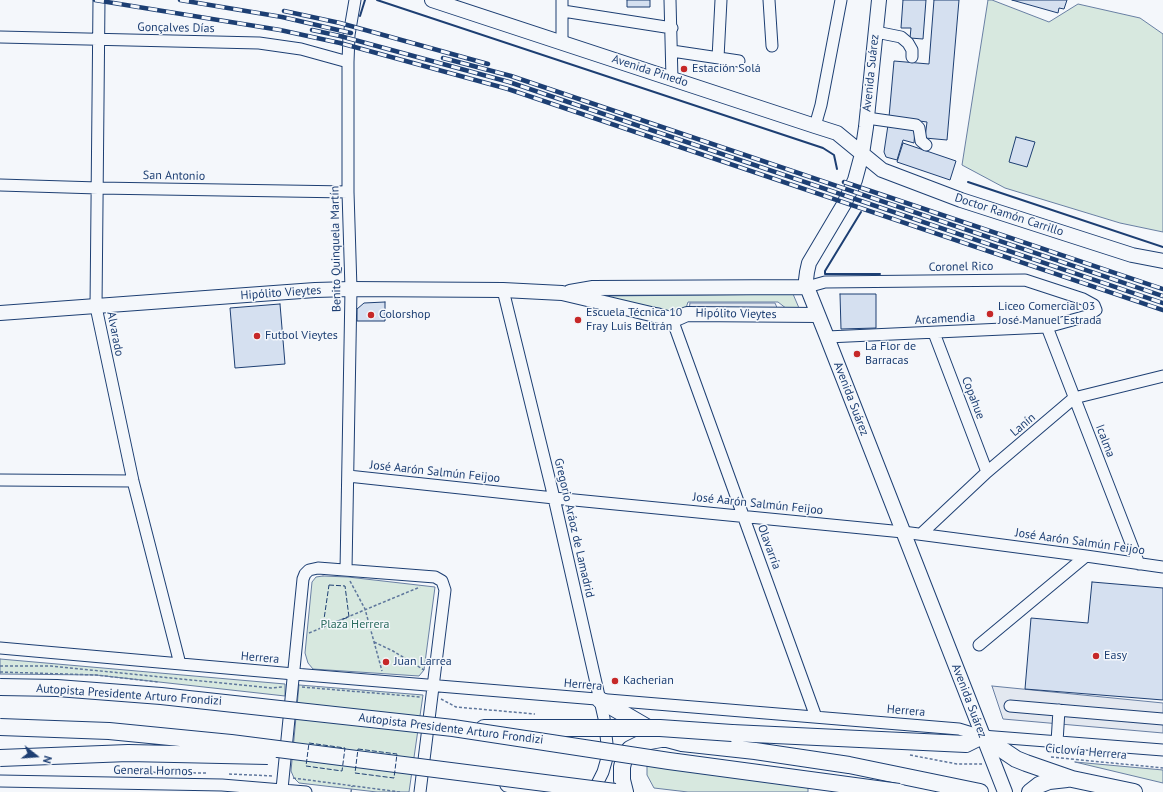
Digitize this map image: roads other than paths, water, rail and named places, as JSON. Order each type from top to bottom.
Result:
[{"type":"highway","name":"Autopista Presidente Arturo Frondizi","points":[[0,687],[57,688],[161,696],[453,728],[669,761],[899,792]]},
{"type":"highway","points":[[600,700],[667,739]]},
{"type":"highway","points":[[0,727],[72,729],[155,735],[238,744],[615,792]]},
{"type":"highway","points":[[453,728],[660,728],[732,733],[966,744],[982,736],[1016,759],[1072,779],[1134,792]]},
{"type":"highway","points":[[625,792],[622,780],[622,767],[626,755],[630,749],[644,742],[667,739],[682,743],[755,751],[848,766],[980,792]]},
{"type":"highway","points":[[0,758],[128,753],[355,759]]},
{"type":"highway","points":[[486,776],[516,786],[544,792]]},
{"type":"highway","points":[[1030,792],[1039,785],[1049,781],[1072,779]]},
{"type":"main road","name":"Avenida Pinedo","points":[[432,0],[837,133],[862,154]]},
{"type":"main road","name":"Avenida Suárez","points":[[879,0],[862,154],[854,180],[844,204],[810,263],[806,276],[807,287],[1005,792]]},
{"type":"main road","name":"Doctor Ramón Carrillo","points":[[862,154],[882,170],[961,200],[1132,255],[1163,261]]},
{"type":"main road","name":"Hipólito Vieytes","points":[[562,293],[593,288],[807,287]]},
{"type":"main road","name":"Hipólito Vieytes","points":[[0,314],[315,290],[351,289],[503,290],[562,293],[672,319],[687,314],[818,315]]},
{"type":"street","name":"Alvarado","points":[[99,0],[96,307],[133,481],[180,664]]},
{"type":"street","name":"Benito Quinquela Martín","points":[[346,570],[351,289],[348,192],[348,62],[350,25],[355,0]]},
{"type":"street","points":[[670,0],[672,28],[672,79]]},
{"type":"street","points":[[718,58],[721,0]]},
{"type":"street","points":[[769,0],[772,46]]},
{"type":"street","points":[[816,126],[841,0]]},
{"type":"street","points":[[562,42],[562,5],[672,28]]},
{"type":"street","points":[[876,32],[901,37],[908,43],[912,50],[912,57]]},
{"type":"street","name":"Gonçalves Días","points":[[0,37],[244,42],[301,49],[348,62]]},
{"type":"street","points":[[672,51],[739,61]]},
{"type":"street","points":[[867,118],[916,125],[919,128],[920,141],[926,144]]},
{"type":"street","name":"San Antonio","points":[[0,184],[98,188],[348,192]]},
{"type":"street","name":"Coronel Rico","points":[[807,287],[825,282],[1025,280],[1083,299],[1094,305],[1096,310],[1087,316]]},
{"type":"street","name":"Gregorio Aráoz de Lamadrid","points":[[503,290],[554,498],[604,718],[608,750],[599,792]]},
{"type":"street","name":"Arcamendia","points":[[827,337],[1047,327],[1087,316]]},
{"type":"street","name":"Olavarría","points":[[672,319],[816,717]]},
{"type":"street","name":"Icalma","points":[[1047,327],[1139,564]]},
{"type":"street","name":"Copahue","points":[[934,333],[987,472]]},
{"type":"street","name":"Lanín","points":[[921,534],[987,472],[1074,398],[1163,376]]},
{"type":"street","name":"José Aarón Salmún Feijoo","points":[[348,476],[921,534],[1163,567]]},
{"type":"street","points":[[0,480],[133,481]]},
{"type":"street","points":[[979,646],[1086,556]]},
{"type":"street","points":[[282,789],[302,586],[305,574],[309,570],[318,568],[426,576],[435,577],[442,581],[445,590],[432,685],[420,792]]},
{"type":"street","name":"Herrera","points":[[0,648],[600,700],[960,729],[982,736],[1163,750]]},
{"type":"street","points":[[1010,706],[1163,719]]},
{"type":"street","points":[[1057,742],[1059,710]]},
{"type":"street","name":"Gregorio Aráoz de Lamadrid","points":[[594,792],[603,772]]},
{"type":"street","name":"General Hornos","points":[[0,781],[222,785],[306,792]]},
{"type":"railway","points":[[95,0],[280,30],[340,43],[508,89],[1163,310]]},
{"type":"railway","points":[[180,0],[282,17],[351,33]]},
{"type":"railway","points":[[284,11],[340,23],[488,64]]},
{"type":"railway","points":[[312,30],[340,36],[509,82],[1163,303]]},
{"type":"railway","points":[[443,58],[511,76],[1163,296]]},
{"type":"railway","points":[[844,182],[1163,289]]},
{"type":"place","name":"Estación Solá","points":[[684,69]]},
{"type":"place","name":"Liceo Comercial 03 José Manuel Estrada","points":[[990,314]]},
{"type":"place","name":"Colorshop","points":[[371,315]]},
{"type":"place","name":"Escuela Técnica 10 Fray Luis Beltrán","points":[[578,320]]},
{"type":"place","name":"Futbol Vieytes","points":[[257,336]]},
{"type":"place","name":"La Flor de Barracas","points":[[857,354]]},
{"type":"place","name":"Easy","points":[[1096,656]]},
{"type":"place","name":"Juan Larrea","points":[[386,662]]},
{"type":"place","name":"Kacherian","points":[[615,681]]},
{"type":"park label","name":"Plaza Herrera","points":[[355,625]]}]
